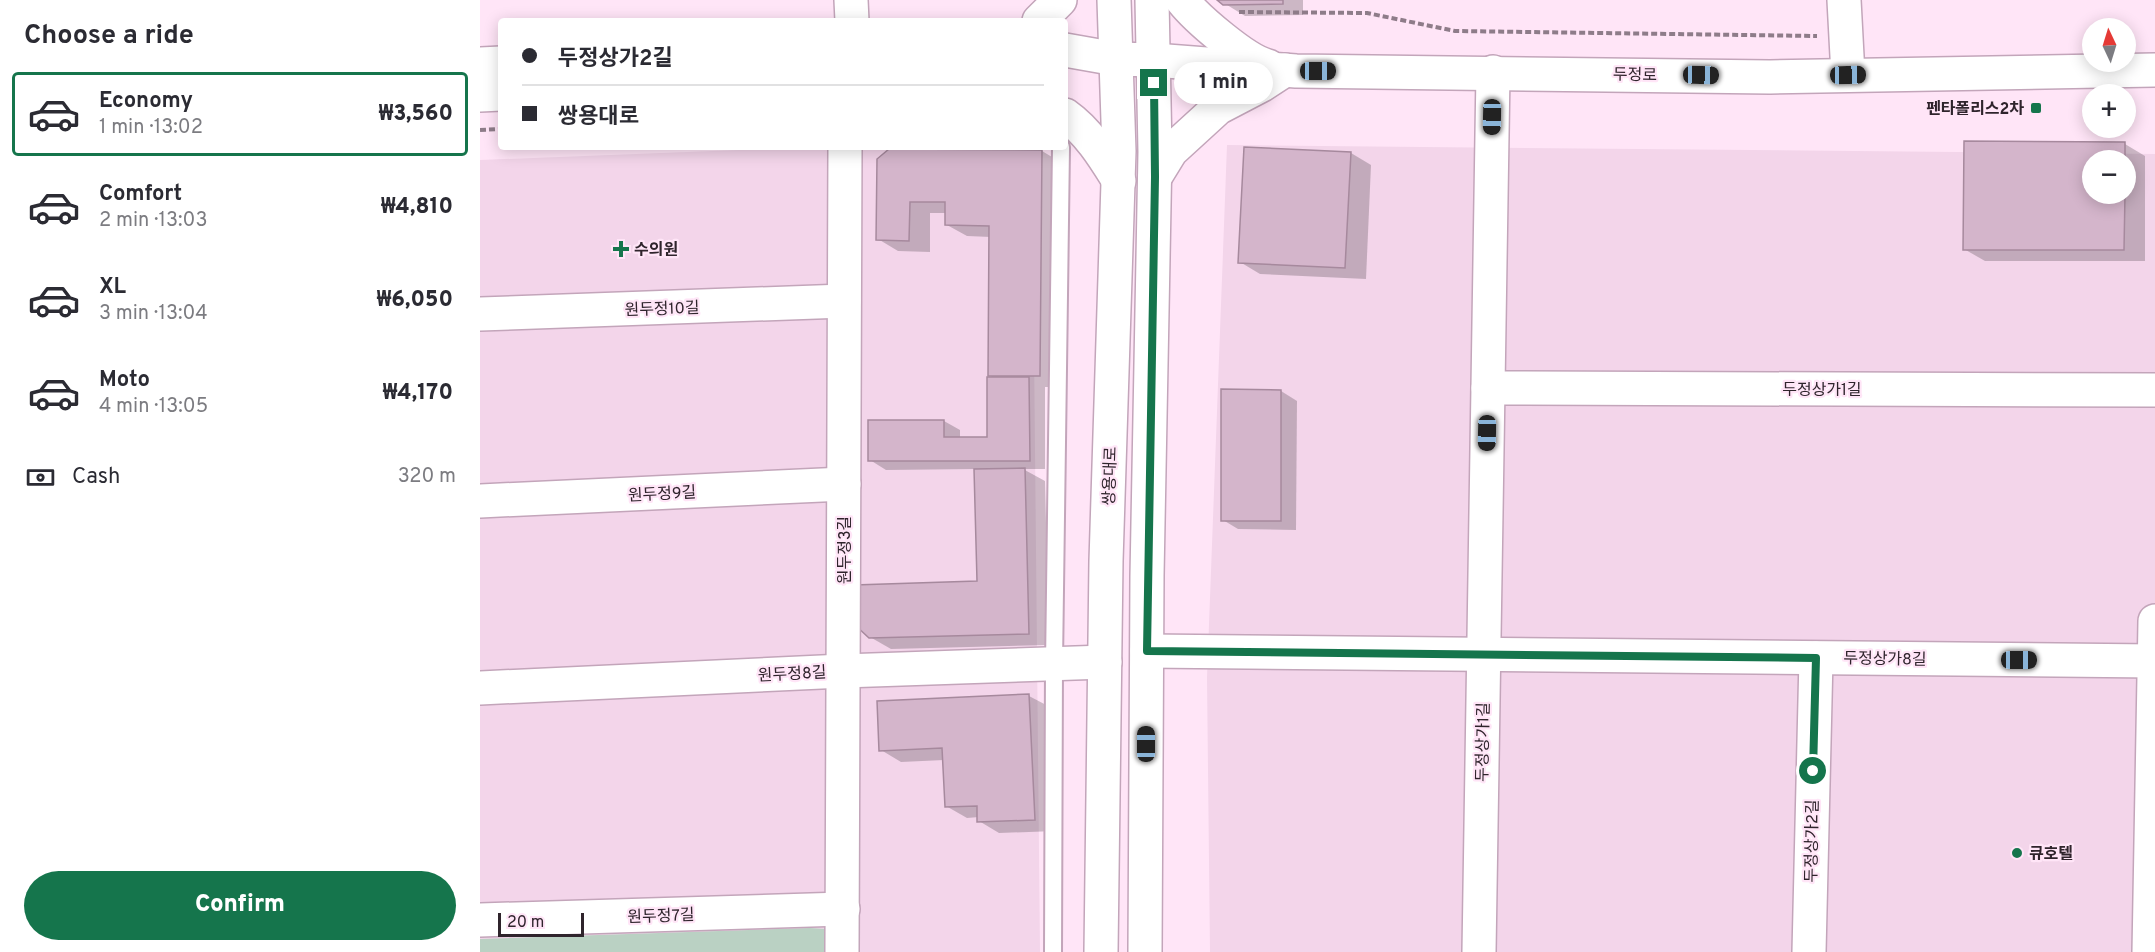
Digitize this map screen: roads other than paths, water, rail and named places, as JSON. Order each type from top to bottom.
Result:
[{"type":"street","points":[[850,0],[852,18]]},
{"type":"street","points":[[1042,18],[1060,0]]},
{"type":"street","name":"쌍용대로","points":[[1101,952],[1105,662],[1119,181],[1114,0]]},
{"type":"street","points":[[1145,952],[1147,651],[1155,177],[1152,0]]},
{"type":"street","points":[[1844,0],[1848,75]]},
{"type":"street","points":[[1188,6],[1257,63],[1285,70]]},
{"type":"street","name":"두정로","points":[[1068,51],[1116,59],[1285,70],[1770,76],[2155,70]]},
{"type":"street","name":"두정로","points":[[1068,68],[1116,59]]},
{"type":"street","points":[[480,64],[498,63]]},
{"type":"street","points":[[1155,177],[1171,151],[1218,108],[1285,70]]},
{"type":"street","name":"두정상가1길","points":[[1479,952],[1493,72]]},
{"type":"street","points":[[480,95],[498,94]]},
{"type":"street","points":[[1068,117],[1079,124],[1100,150],[1119,181]]},
{"type":"street","name":"원두정3길","points":[[842,952],[845,150]]},
{"type":"street","name":"원두정10길","points":[[480,314],[844,301]]},
{"type":"street","name":"두정상가1길","points":[[1488,388],[2155,390]]},
{"type":"street","name":"원두정9길","points":[[480,501],[844,484]]},
{"type":"street","points":[[2149,952],[2155,621]]},
{"type":"street","name":"두정상가8길","points":[[1147,651],[2155,661]]},
{"type":"street","name":"두정상가2길","points":[[1809,952],[1816,658]]},
{"type":"street","name":"원두정8길","points":[[480,688],[843,671],[1105,662]]},
{"type":"street","name":"원두정7길","points":[[480,920],[843,909]]},
{"type":"lane","points":[[1053,952],[1054,664],[1061,150]]},
{"type":"place","name":"펜타폴리스2차","points":[[2036,108]]},
{"type":"place","name":"수의원","points":[[621,249]]},
{"type":"place","name":"큐호텔","points":[[2017,853]]}]
